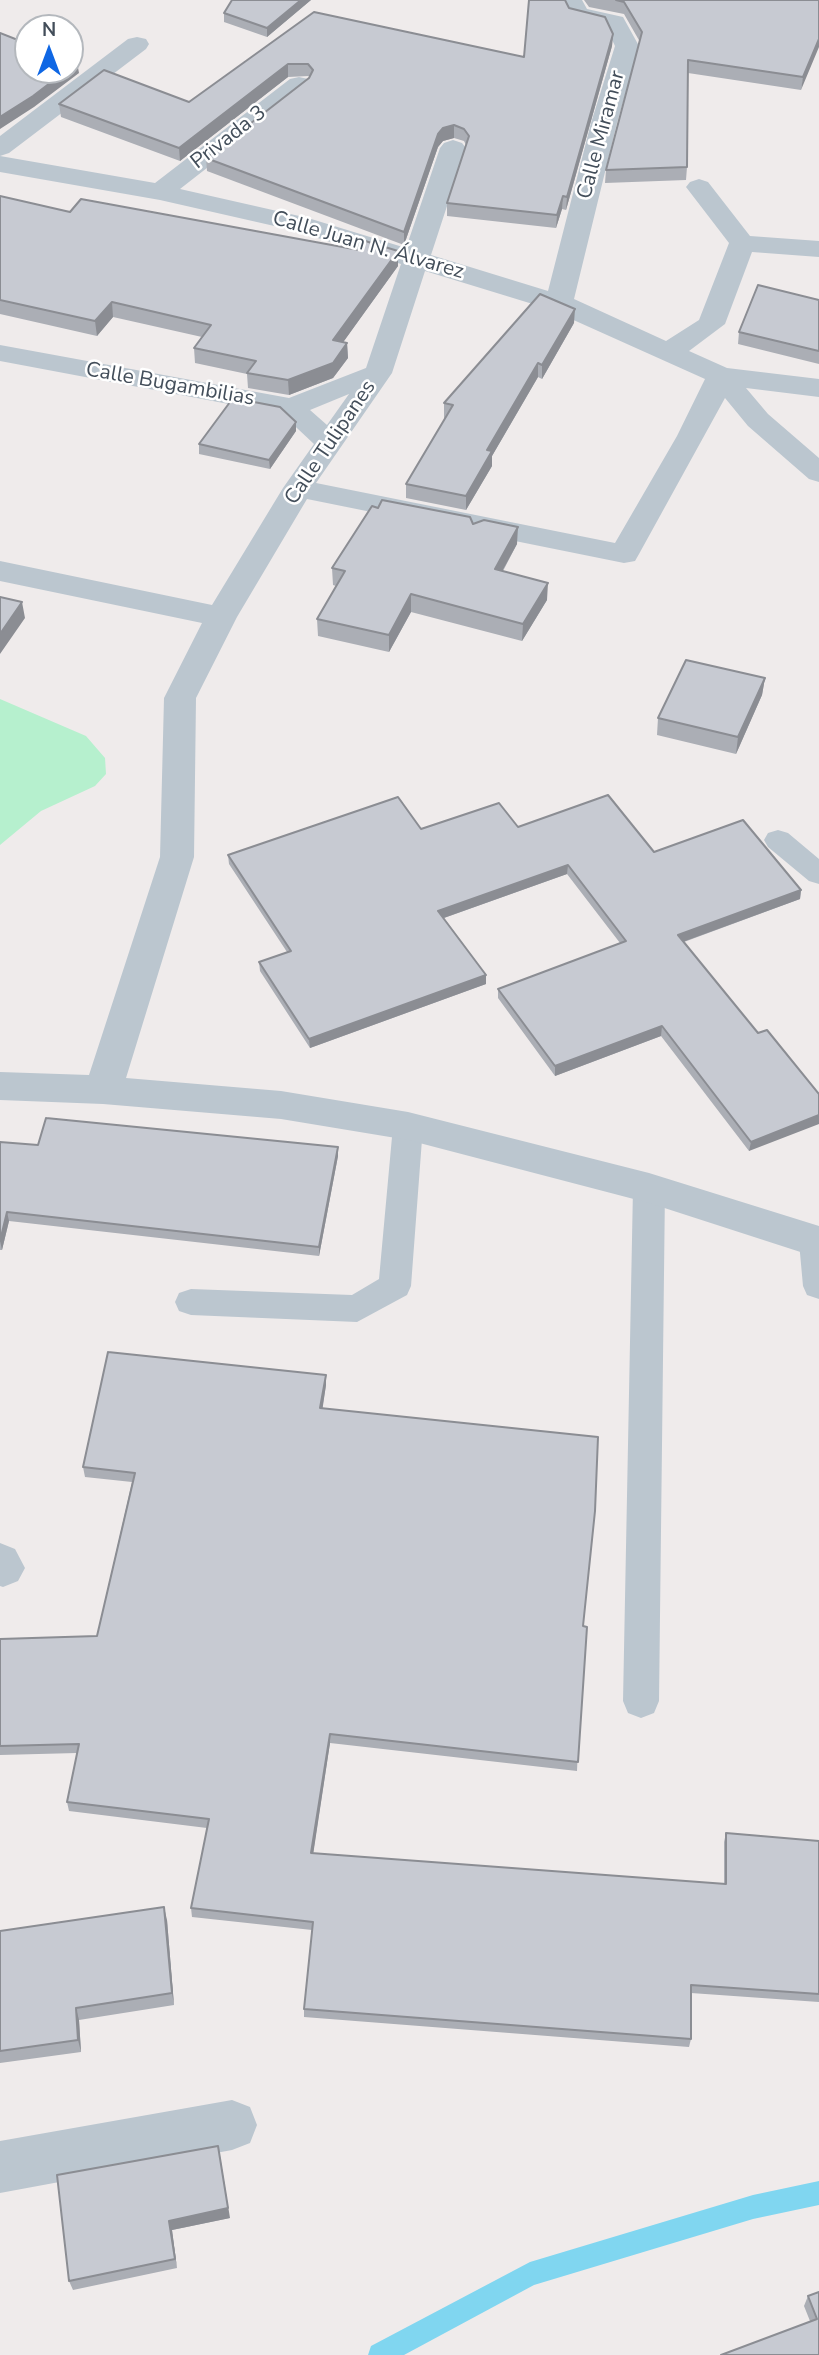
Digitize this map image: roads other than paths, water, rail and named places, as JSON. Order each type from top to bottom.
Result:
[{"type":"street","name":"Calle Miramar","points":[[559,303],[604,123],[627,46],[615,22],[579,14],[570,0]]},
{"type":"street","points":[[0,148],[137,44]]},
{"type":"street","name":"Privada 3","points":[[160,192],[299,84]]},
{"type":"street","name":"Calle Tulipanes","points":[[103,1090],[177,857],[180,698],[221,617],[298,488],[378,373],[453,148]]},
{"type":"street","name":"Calle Juan N. Álvarez","points":[[0,164],[160,192],[299,224],[416,258],[559,303],[721,376]]},
{"type":"street","points":[[699,187],[742,243],[819,249]]},
{"type":"street","points":[[670,351],[711,324],[742,243]]},
{"type":"street","name":"Calle Bugambilias","points":[[0,353],[291,407]]},
{"type":"street","points":[[328,442],[291,407],[378,373]]},
{"type":"street","points":[[721,376],[819,388]]},
{"type":"street","points":[[721,376],[758,420],[819,473]]},
{"type":"street","points":[[298,488],[624,554],[692,436],[721,376]]},
{"type":"street","points":[[0,572],[221,617]]},
{"type":"street","points":[[0,1086],[103,1090],[281,1105],[408,1126],[649,1188],[817,1242]]},
{"type":"street","points":[[0,2167],[233,2124]]},
{"type":"lane","points":[[778,840],[819,874]]},
{"type":"lane","points":[[191,1302],[357,1309],[395,1286],[408,1126]]},
{"type":"lane","points":[[641,1701],[649,1188]]},
{"type":"lane","points":[[817,1242],[819,1286]]},
{"type":"waterway","points":[[380,2355],[530,2274],[753,2207],[819,2193]]}]
